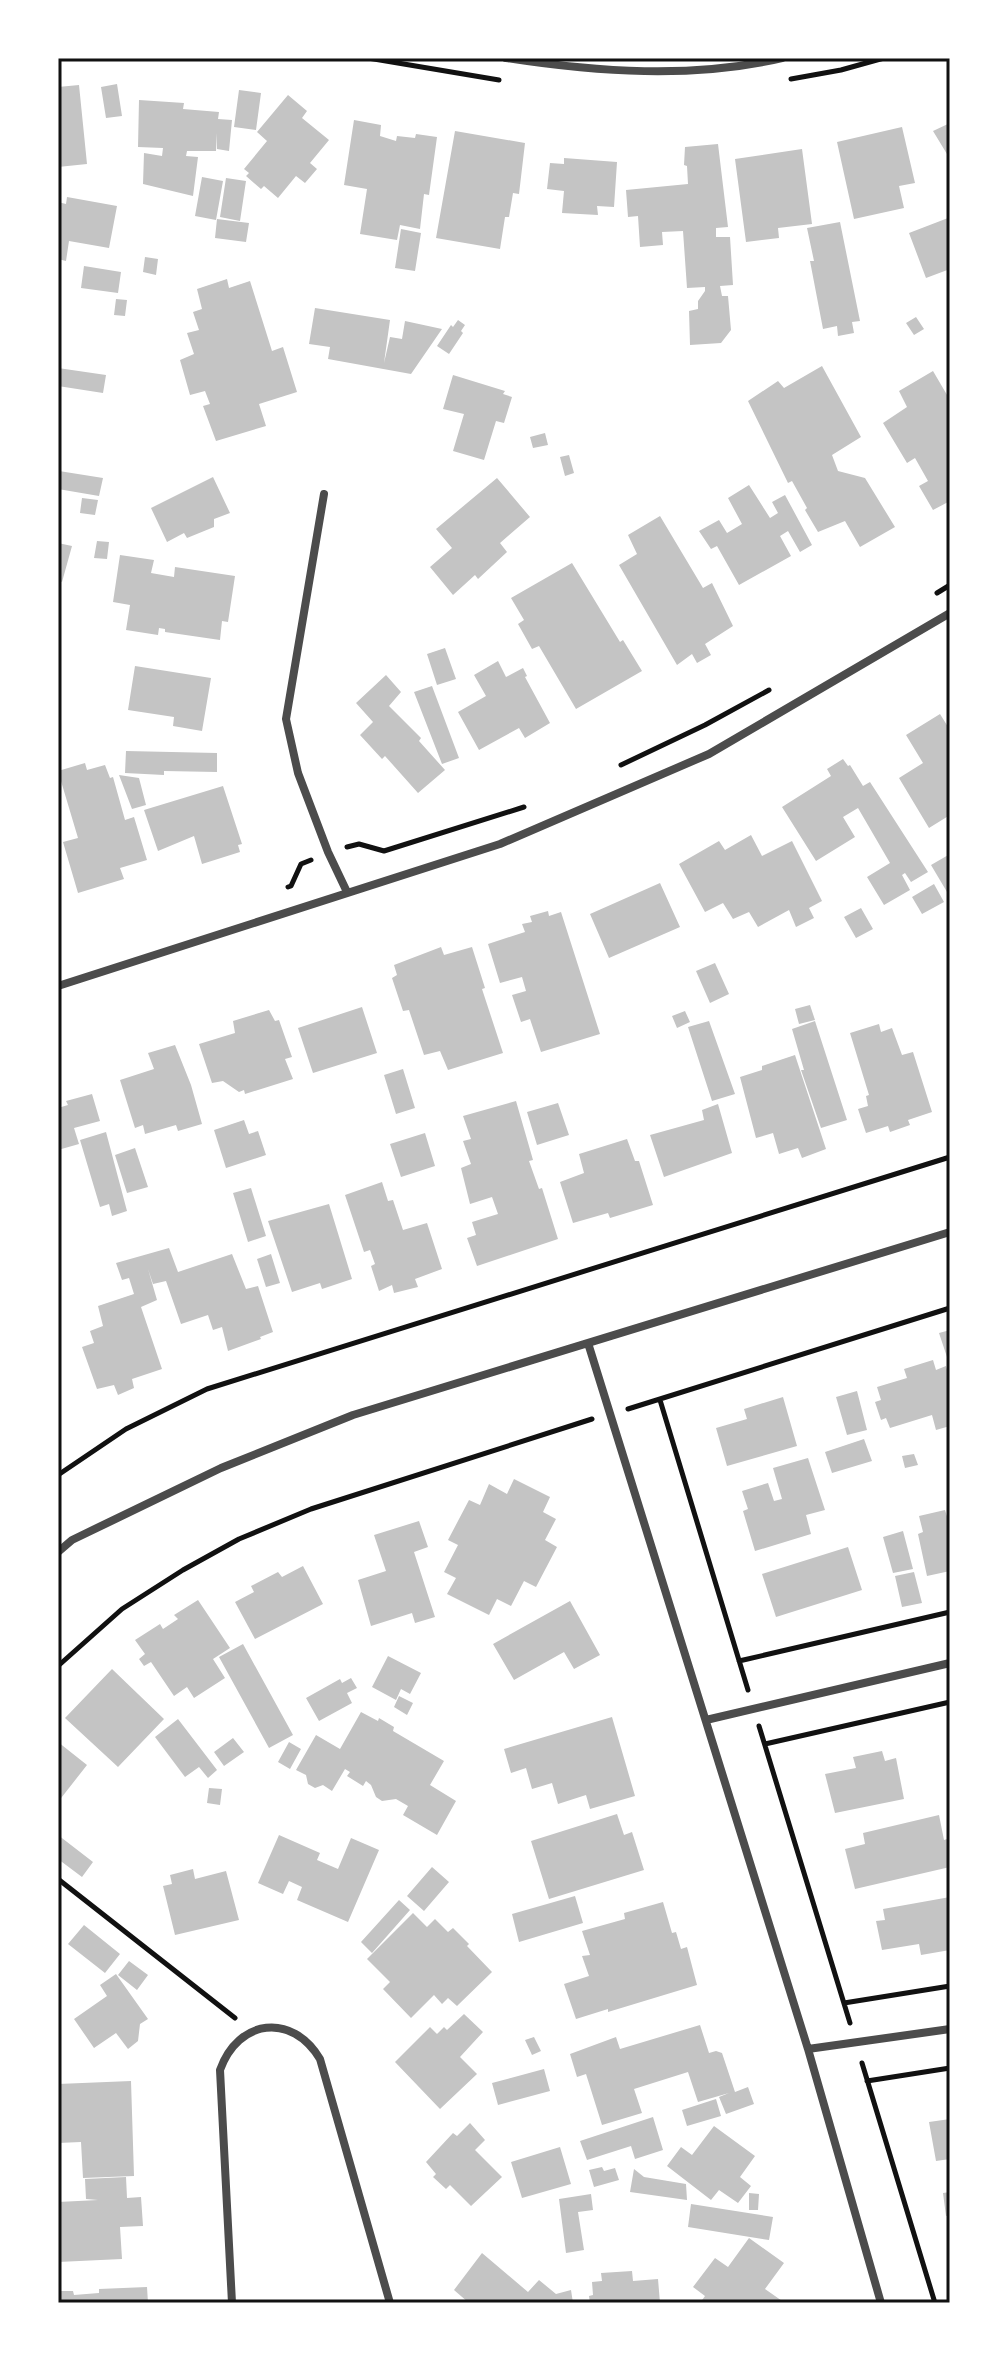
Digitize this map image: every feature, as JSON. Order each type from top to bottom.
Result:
[{"type":"street","points":[[506,58],[646,72],[753,65],[782,58]]},
{"type":"street","points":[[324,494],[286,719],[298,773],[347,892]]},
{"type":"street","points":[[58,986],[500,844],[709,754],[950,613]]},
{"type":"street","points":[[58,1552],[72,1540],[221,1468],[353,1415],[950,1232]]},
{"type":"street","points":[[588,1343],[808,2049],[881,2303]]},
{"type":"street","points":[[706,1720],[950,1663]]},
{"type":"street","points":[[232,2303],[220,2070],[226,2054],[237,2041],[252,2031],[273,2027],[302,2037],[320,2059],[390,2303]]},
{"type":"street","points":[[808,2049],[950,2029]]},
{"type":"path","points":[[924,601],[950,585]]},
{"type":"path","points":[[620,766],[774,688]]},
{"type":"path","points":[[281,889],[291,886],[301,864],[328,852],[359,844],[384,851],[534,804]]},
{"type":"path","points":[[58,1475],[126,1429],[207,1389],[950,1157]]},
{"type":"path","points":[[950,1308],[660,1400],[739,1661],[950,1612]]},
{"type":"path","points":[[58,1666],[122,1609],[239,1539],[311,1509],[562,1427]]},
{"type":"path","points":[[950,1702],[765,1744],[844,2003],[950,1986]]},
{"type":"path","points":[[58,1879],[252,2031]]},
{"type":"path","points":[[935,2303],[867,2081],[950,2068]]},
{"type":"building","points":[[117,84],[122,116],[106,118],[101,87]]},
{"type":"building","points":[[79,85],[87,164],[58,167],[58,87]]},
{"type":"building","points":[[239,90],[261,93],[256,130],[234,127]]},
{"type":"building","points":[[288,95],[307,111],[302,118],[329,140],[310,163],[317,169],[305,183],[296,176],[278,198],[264,186],[261,189],[246,176],[249,173],[244,169],[267,141],[257,132]]},
{"type":"building","points":[[139,100],[184,103],[183,109],[219,112],[218,119],[232,120],[229,151],[217,149],[217,133],[216,151],[187,151],[186,156],[198,157],[193,196],[143,184],[144,153],[162,156],[163,148],[138,147]]},
{"type":"building","points":[[354,120],[381,125],[380,136],[396,141],[397,136],[415,138],[416,134],[437,137],[429,195],[424,194],[420,229],[400,225],[397,240],[360,234],[367,189],[344,185]]},
{"type":"building","points":[[950,123],[950,159],[933,131]]},
{"type":"building","points":[[902,127],[915,183],[899,186],[904,208],[854,219],[837,142]]},
{"type":"building","points":[[455,131],[525,143],[519,194],[513,193],[500,249],[436,238]]},
{"type":"building","points":[[718,144],[728,227],[716,228],[716,237],[730,237],[733,285],[720,286],[722,296],[728,296],[731,330],[721,343],[690,345],[689,311],[698,309],[698,301],[705,287],[687,288],[683,231],[662,232],[663,245],[640,247],[638,216],[628,217],[626,190],[688,184],[687,166],[684,165],[685,147]]},
{"type":"building","points":[[802,149],[812,224],[778,228],[779,238],[746,242],[735,159]]},
{"type":"building","points":[[564,158],[617,162],[614,207],[597,206],[598,215],[562,213],[564,191],[547,189],[550,163],[564,164]]},
{"type":"building","points":[[202,177],[223,181],[216,220],[195,216]]},
{"type":"building","points":[[226,178],[246,181],[240,221],[220,217]]},
{"type":"building","points":[[67,197],[117,206],[109,248],[69,241],[66,261],[58,259],[58,202],[66,204]]},
{"type":"building","points":[[948,218],[950,269],[926,278],[909,233]]},
{"type":"building","points":[[217,219],[249,223],[246,242],[215,238]]},
{"type":"building","points":[[840,222],[860,321],[852,322],[854,333],[838,336],[837,326],[823,329],[807,228]]},
{"type":"building","points":[[401,229],[421,233],[415,271],[395,268]]},
{"type":"building","points":[[145,257],[158,259],[156,275],[143,272]]},
{"type":"building","points":[[84,266],[121,272],[118,293],[81,288]]},
{"type":"building","points":[[227,279],[229,288],[250,281],[272,351],[283,347],[297,392],[259,404],[266,426],[216,441],[203,406],[210,404],[205,391],[190,395],[180,360],[194,354],[187,333],[199,330],[193,312],[202,309],[197,289]]},
{"type":"building","points":[[116,299],[127,300],[125,316],[114,315]]},
{"type":"building","points":[[315,308],[390,320],[384,363],[390,337],[402,339],[405,321],[442,329],[411,374],[328,359],[330,347],[309,344]]},
{"type":"building","points":[[916,317],[924,329],[914,335],[906,323]]},
{"type":"building","points":[[458,320],[465,325],[461,331],[463,333],[449,354],[437,346]]},
{"type":"building","points":[[822,366],[861,437],[832,455],[838,471],[865,478],[895,527],[860,547],[845,521],[818,532],[792,481],[788,483],[748,401],[778,381],[784,388]]},
{"type":"building","points":[[58,368],[106,375],[103,393],[58,386]]},
{"type":"building","points":[[933,371],[950,400],[950,501],[933,510],[919,486],[928,481],[915,458],[907,463],[883,423],[907,407],[899,391]]},
{"type":"building","points":[[453,375],[505,391],[503,394],[512,397],[504,423],[496,421],[484,460],[453,451],[464,414],[443,409]]},
{"type":"building","points":[[545,433],[548,445],[533,448],[530,437]]},
{"type":"building","points":[[569,455],[574,473],[565,476],[560,457]]},
{"type":"building","points":[[59,471],[103,478],[99,496],[58,489]]},
{"type":"building","points":[[213,477],[230,513],[214,519],[214,527],[187,538],[184,533],[167,542],[151,508]]},
{"type":"building","points":[[497,478],[530,517],[500,543],[507,552],[478,579],[475,575],[453,595],[430,567],[452,548],[436,529]]},
{"type":"building","points":[[749,485],[770,518],[778,513],[772,502],[785,495],[812,545],[800,552],[788,531],[780,536],[791,556],[739,585],[717,546],[711,549],[699,531],[719,520],[727,533],[742,524],[728,498]]},
{"type":"building","points":[[82,498],[98,500],[95,515],[80,513]]},
{"type":"building","points":[[660,516],[703,588],[712,583],[733,626],[705,644],[711,655],[697,663],[692,654],[677,665],[619,565],[637,554],[628,535]]},
{"type":"building","points":[[97,541],[109,542],[107,559],[94,558]]},
{"type":"building","points":[[58,543],[72,546],[62,582],[58,580]]},
{"type":"building","points":[[120,555],[154,560],[151,573],[174,577],[175,567],[235,576],[228,622],[222,621],[220,640],[165,632],[165,629],[159,628],[158,635],[126,630],[130,605],[113,602]]},
{"type":"building","points":[[572,563],[620,642],[623,640],[642,671],[576,709],[539,646],[532,649],[518,624],[524,620],[511,598]]},
{"type":"building","points":[[445,648],[456,679],[437,685],[427,654]]},
{"type":"building","points":[[498,661],[506,677],[523,668],[550,723],[525,738],[519,728],[479,750],[458,712],[486,696],[474,675]]},
{"type":"building","points":[[135,666],[211,678],[202,731],[173,726],[174,717],[128,710]]},
{"type":"building","points":[[386,675],[401,692],[389,706],[421,738],[419,741],[445,770],[418,793],[385,756],[382,759],[360,735],[373,722],[356,703]]},
{"type":"building","points":[[432,686],[459,758],[442,764],[414,692]]},
{"type":"building","points":[[940,714],[950,730],[950,815],[929,828],[899,778],[923,763],[906,735]]},
{"type":"building","points":[[126,751],[217,753],[217,772],[164,771],[164,775],[125,773]]},
{"type":"building","points":[[843,759],[863,786],[870,782],[928,872],[911,882],[905,873],[902,875],[910,890],[884,905],[867,877],[890,863],[858,808],[843,817],[855,837],[816,861],[782,807],[831,776],[827,769]]},
{"type":"building","points":[[85,763],[87,770],[105,765],[110,778],[113,777],[125,820],[134,817],[147,860],[120,868],[124,879],[78,893],[63,842],[78,838],[58,771]]},
{"type":"building","points":[[119,775],[139,778],[146,805],[132,809]]},
{"type":"building","points":[[223,786],[242,844],[238,845],[240,852],[202,864],[194,836],[158,851],[144,810]]},
{"type":"building","points":[[751,835],[762,856],[792,841],[822,901],[809,908],[814,918],[796,927],[789,910],[758,927],[749,912],[733,919],[723,903],[705,912],[679,864],[719,841],[725,850]]},
{"type":"building","points":[[950,854],[950,897],[931,865]]},
{"type":"building","points":[[660,883],[680,927],[609,958],[590,914]]},
{"type":"building","points":[[934,884],[944,902],[922,914],[912,897]]},
{"type":"building","points":[[861,908],[873,929],[856,938],[844,917]]},
{"type":"building","points":[[548,911],[549,916],[561,912],[600,1034],[541,1052],[530,1019],[521,1022],[512,995],[526,991],[522,977],[500,983],[488,944],[525,932],[522,924],[532,922],[530,916]]},
{"type":"building","points":[[441,947],[444,955],[472,947],[503,1053],[448,1070],[440,1051],[424,1055],[409,1010],[403,1011],[392,978],[397,975],[394,965]]},
{"type":"building","points":[[715,963],[729,994],[710,1003],[696,971]]},
{"type":"building","points":[[810,1005],[815,1020],[799,1024],[795,1009]]},
{"type":"building","points":[[362,1007],[377,1053],[313,1073],[298,1028]]},
{"type":"building","points":[[269,1010],[275,1021],[279,1020],[292,1057],[285,1059],[293,1079],[245,1094],[244,1090],[239,1092],[223,1081],[212,1083],[199,1044],[235,1033],[233,1021]]},
{"type":"building","points":[[685,1011],[690,1022],[677,1028],[672,1016]]},
{"type":"building","points":[[709,1021],[735,1094],[712,1101],[688,1027]]},
{"type":"building","points":[[815,1021],[847,1120],[821,1128],[801,1070],[804,1070],[792,1029]]},
{"type":"building","points":[[879,1024],[881,1032],[892,1028],[902,1055],[913,1052],[932,1112],[908,1120],[910,1125],[890,1132],[888,1126],[866,1133],[858,1109],[868,1106],[866,1096],[869,1095],[850,1033]]},
{"type":"building","points":[[175,1045],[202,1124],[178,1131],[176,1125],[145,1134],[143,1125],[135,1128],[120,1080],[154,1069],[148,1053]]},
{"type":"building","points":[[795,1055],[826,1149],[802,1158],[798,1148],[779,1154],[773,1133],[756,1138],[740,1077]]},
{"type":"building","points":[[403,1069],[415,1108],[396,1114],[384,1075]]},
{"type":"building","points":[[92,1094],[100,1121],[74,1128],[79,1144],[58,1150],[58,1108],[68,1105],[66,1101]]},
{"type":"building","points":[[516,1101],[533,1160],[529,1161],[539,1189],[542,1188],[558,1239],[477,1266],[467,1238],[476,1235],[472,1222],[498,1214],[492,1197],[470,1204],[461,1168],[471,1164],[463,1141],[471,1139],[463,1116]]},
{"type":"building","points":[[558,1103],[569,1135],[537,1145],[527,1112]]},
{"type":"building","points":[[718,1104],[732,1153],[664,1177],[650,1135],[704,1120],[702,1110]]},
{"type":"building","points":[[244,1120],[249,1134],[258,1131],[266,1155],[226,1168],[214,1130]]},
{"type":"building","points":[[106,1132],[127,1211],[112,1216],[109,1204],[100,1207],[80,1140]]},
{"type":"building","points":[[425,1133],[435,1166],[401,1177],[390,1144]]},
{"type":"building","points":[[627,1139],[635,1161],[639,1161],[653,1205],[610,1218],[608,1213],[573,1223],[560,1182],[584,1173],[579,1154]]},
{"type":"building","points":[[135,1148],[148,1187],[127,1193],[115,1155]]},
{"type":"building","points":[[382,1182],[388,1201],[393,1200],[403,1230],[427,1223],[442,1269],[415,1279],[418,1287],[394,1293],[392,1285],[379,1291],[371,1266],[375,1264],[370,1250],[364,1252],[345,1195]]},
{"type":"building","points":[[251,1188],[266,1236],[248,1242],[233,1193]]},
{"type":"building","points":[[329,1204],[352,1279],[322,1289],[320,1283],[292,1292],[268,1221]]},
{"type":"building","points":[[169,1248],[178,1272],[232,1254],[246,1289],[258,1286],[273,1332],[228,1351],[222,1327],[213,1330],[208,1315],[181,1324],[166,1281],[153,1284],[148,1269],[157,1300],[141,1307],[162,1369],[132,1379],[134,1388],[118,1395],[114,1385],[97,1389],[82,1347],[94,1343],[90,1331],[103,1326],[98,1306],[134,1294],[129,1278],[122,1280],[116,1263]]},
{"type":"building","points":[[271,1254],[280,1283],[266,1287],[257,1259]]},
{"type":"building","points":[[950,1330],[950,1363],[949,1363],[939,1333]]},
{"type":"building","points":[[933,1360],[936,1370],[946,1366],[950,1379],[950,1426],[936,1430],[932,1415],[890,1428],[886,1418],[881,1420],[875,1402],[881,1400],[877,1387],[907,1378],[904,1369]]},
{"type":"building","points":[[857,1391],[867,1430],[847,1435],[836,1397]]},
{"type":"building","points":[[783,1397],[797,1446],[727,1466],[716,1428],[747,1419],[744,1409]]},
{"type":"building","points":[[864,1439],[872,1461],[832,1473],[825,1452]]},
{"type":"building","points":[[914,1454],[918,1465],[905,1468],[902,1456]]},
{"type":"building","points":[[808,1458],[825,1510],[806,1515],[811,1534],[755,1551],[743,1511],[748,1509],[742,1491],[768,1483],[774,1501],[782,1499],[773,1468]]},
{"type":"building","points":[[514,1479],[550,1497],[543,1512],[556,1519],[545,1540],[557,1547],[536,1587],[524,1581],[511,1606],[497,1599],[489,1615],[447,1594],[456,1578],[444,1572],[458,1545],[448,1540],[469,1500],[480,1505],[489,1484],[507,1494]]},
{"type":"building","points":[[945,1510],[950,1526],[950,1571],[927,1576],[918,1534],[923,1532],[919,1516]]},
{"type":"building","points":[[419,1521],[428,1547],[414,1552],[435,1617],[415,1623],[412,1613],[371,1626],[358,1580],[386,1571],[374,1535]]},
{"type":"building","points":[[903,1531],[913,1569],[893,1573],[883,1537]]},
{"type":"building","points":[[848,1547],[862,1590],[776,1617],[762,1574]]},
{"type":"building","points":[[303,1566],[323,1604],[255,1639],[235,1602],[254,1592],[251,1586],[278,1572],[282,1577]]},
{"type":"building","points":[[914,1572],[922,1603],[902,1607],[895,1576]]},
{"type":"building","points":[[198,1600],[230,1648],[213,1659],[225,1678],[194,1698],[187,1687],[174,1696],[151,1662],[144,1666],[139,1659],[145,1654],[135,1640],[160,1624],[163,1629],[178,1619],[174,1615]]},
{"type":"building","points":[[570,1601],[600,1655],[574,1669],[564,1652],[514,1680],[493,1644]]},
{"type":"building","points":[[243,1644],[293,1735],[269,1748],[219,1657]]},
{"type":"building","points":[[388,1656],[421,1673],[410,1694],[401,1689],[396,1700],[372,1687]]},
{"type":"building","points":[[112,1669],[164,1719],[118,1767],[65,1718]]},
{"type":"building","points":[[351,1678],[357,1688],[347,1693],[352,1703],[319,1721],[306,1698],[340,1679],[342,1683]]},
{"type":"building","points":[[399,1696],[413,1703],[407,1715],[394,1707]]},
{"type":"building","points":[[361,1712],[378,1721],[379,1718],[394,1727],[393,1731],[444,1761],[430,1785],[456,1801],[437,1835],[403,1815],[408,1806],[396,1799],[382,1801],[376,1797],[371,1785],[366,1781],[363,1786],[347,1776],[350,1772],[345,1769],[332,1791],[323,1785],[315,1788],[308,1784],[306,1775],[296,1770],[316,1735],[340,1749]]},
{"type":"building","points":[[612,1717],[635,1796],[590,1809],[586,1795],[558,1804],[552,1783],[532,1789],[526,1768],[511,1773],[504,1749]]},
{"type":"building","points":[[178,1719],[217,1770],[208,1778],[199,1767],[185,1777],[155,1737]]},
{"type":"building","points":[[233,1738],[244,1752],[224,1766],[214,1752]]},
{"type":"building","points":[[58,1742],[87,1765],[58,1802]]},
{"type":"building","points":[[289,1742],[301,1749],[290,1769],[278,1762]]},
{"type":"building","points":[[882,1751],[885,1761],[896,1758],[904,1799],[835,1813],[825,1774],[856,1768],[853,1757]]},
{"type":"building","points":[[209,1788],[222,1789],[220,1805],[207,1803]]},
{"type":"building","points":[[617,1814],[624,1835],[632,1832],[644,1870],[549,1899],[531,1841]]},
{"type":"building","points":[[939,1815],[944,1840],[950,1838],[950,1867],[855,1889],[845,1849],[865,1844],[863,1833]]},
{"type":"building","points":[[58,1835],[93,1862],[82,1877],[58,1859]]},
{"type":"building","points":[[279,1835],[320,1853],[317,1860],[338,1869],[351,1838],[379,1850],[348,1922],[297,1900],[302,1887],[289,1881],[283,1894],[258,1883]]},
{"type":"building","points":[[432,1867],[449,1882],[424,1911],[407,1896]]},
{"type":"building","points":[[193,1869],[195,1879],[226,1871],[239,1920],[175,1935],[163,1886],[172,1884],[170,1875]]},
{"type":"building","points":[[575,1896],[583,1923],[519,1942],[512,1914]]},
{"type":"building","points":[[950,1897],[950,1950],[921,1955],[919,1944],[882,1950],[876,1921],[885,1920],[883,1909]]},
{"type":"building","points":[[399,1900],[410,1910],[372,1953],[361,1942]]},
{"type":"building","points":[[663,1902],[672,1933],[676,1932],[681,1949],[687,1947],[697,1985],[576,2019],[564,1984],[589,1976],[582,1956],[590,1955],[582,1931],[625,1919],[624,1913]]},
{"type":"building","points":[[413,1913],[427,1927],[435,1919],[448,1932],[453,1928],[492,1972],[457,2006],[448,1998],[442,2004],[434,1995],[411,2018],[383,1989],[390,1982],[367,1959]]},
{"type":"building","points":[[84,1925],[120,1954],[105,1973],[68,1944]]},
{"type":"building","points":[[129,1961],[148,1975],[137,1990],[118,1975]]},
{"type":"building","points":[[116,1974],[148,2019],[140,2024],[138,2041],[128,2049],[116,2033],[94,2048],[74,2019],[107,1996],[100,1985]]},
{"type":"building","points":[[464,2014],[483,2032],[460,2057],[477,2074],[440,2109],[395,2062],[430,2027],[437,2034],[444,2027],[447,2030]]},
{"type":"building","points":[[700,2025],[709,2053],[722,2053],[735,2092],[748,2087],[754,2104],[726,2114],[719,2097],[729,2093],[698,2102],[688,2072],[634,2089],[642,2113],[602,2125],[586,2074],[577,2077],[570,2054],[616,2037],[620,2049]]},
{"type":"building","points":[[534,2037],[541,2051],[532,2055],[525,2040]]},
{"type":"building","points":[[544,2069],[550,2091],[498,2105],[492,2083]]},
{"type":"building","points":[[131,2081],[134,2176],[83,2178],[81,2142],[58,2143],[58,2084]]},
{"type":"building","points":[[716,2099],[721,2116],[687,2126],[682,2110]]},
{"type":"building","points":[[653,2117],[663,2150],[635,2159],[631,2146],[587,2160],[580,2141]]},
{"type":"building","points":[[950,2119],[950,2159],[936,2161],[929,2122]]},
{"type":"building","points":[[470,2123],[485,2140],[475,2150],[502,2177],[471,2206],[450,2185],[446,2189],[433,2177],[436,2174],[426,2162],[453,2133],[457,2136]]},
{"type":"building","points":[[714,2126],[755,2156],[740,2177],[751,2186],[738,2203],[719,2190],[711,2200],[667,2166],[681,2147],[692,2155]]},
{"type":"building","points":[[560,2147],[571,2184],[522,2198],[511,2162]]},
{"type":"building","points":[[602,2167],[604,2171],[615,2168],[619,2180],[594,2187],[589,2170]]},
{"type":"building","points":[[634,2169],[644,2177],[686,2184],[687,2200],[630,2192]]},
{"type":"building","points":[[126,2177],[127,2198],[141,2197],[143,2226],[120,2227],[122,2259],[58,2262],[58,2202],[98,2200],[86,2199],[85,2179]]},
{"type":"building","points":[[950,2192],[950,2215],[946,2216],[943,2193]]},
{"type":"building","points":[[749,2193],[759,2194],[758,2210],[749,2210]]},
{"type":"building","points":[[591,2194],[593,2210],[578,2212],[584,2250],[566,2253],[559,2199]]},
{"type":"building","points":[[691,2204],[773,2217],[769,2240],[688,2227]]},
{"type":"building","points":[[749,2238],[784,2263],[765,2289],[785,2303],[700,2303],[705,2296],[693,2287],[715,2258],[728,2267]]},
{"type":"building","points":[[482,2253],[528,2292],[539,2280],[556,2294],[571,2290],[573,2303],[469,2303],[454,2290]]},
{"type":"building","points":[[632,2271],[633,2281],[658,2279],[660,2303],[590,2303],[592,2282],[602,2281],[601,2273]]},
{"type":"building","points":[[147,2287],[148,2303],[58,2303],[58,2291],[73,2291],[74,2295],[99,2293],[99,2289]]}]
